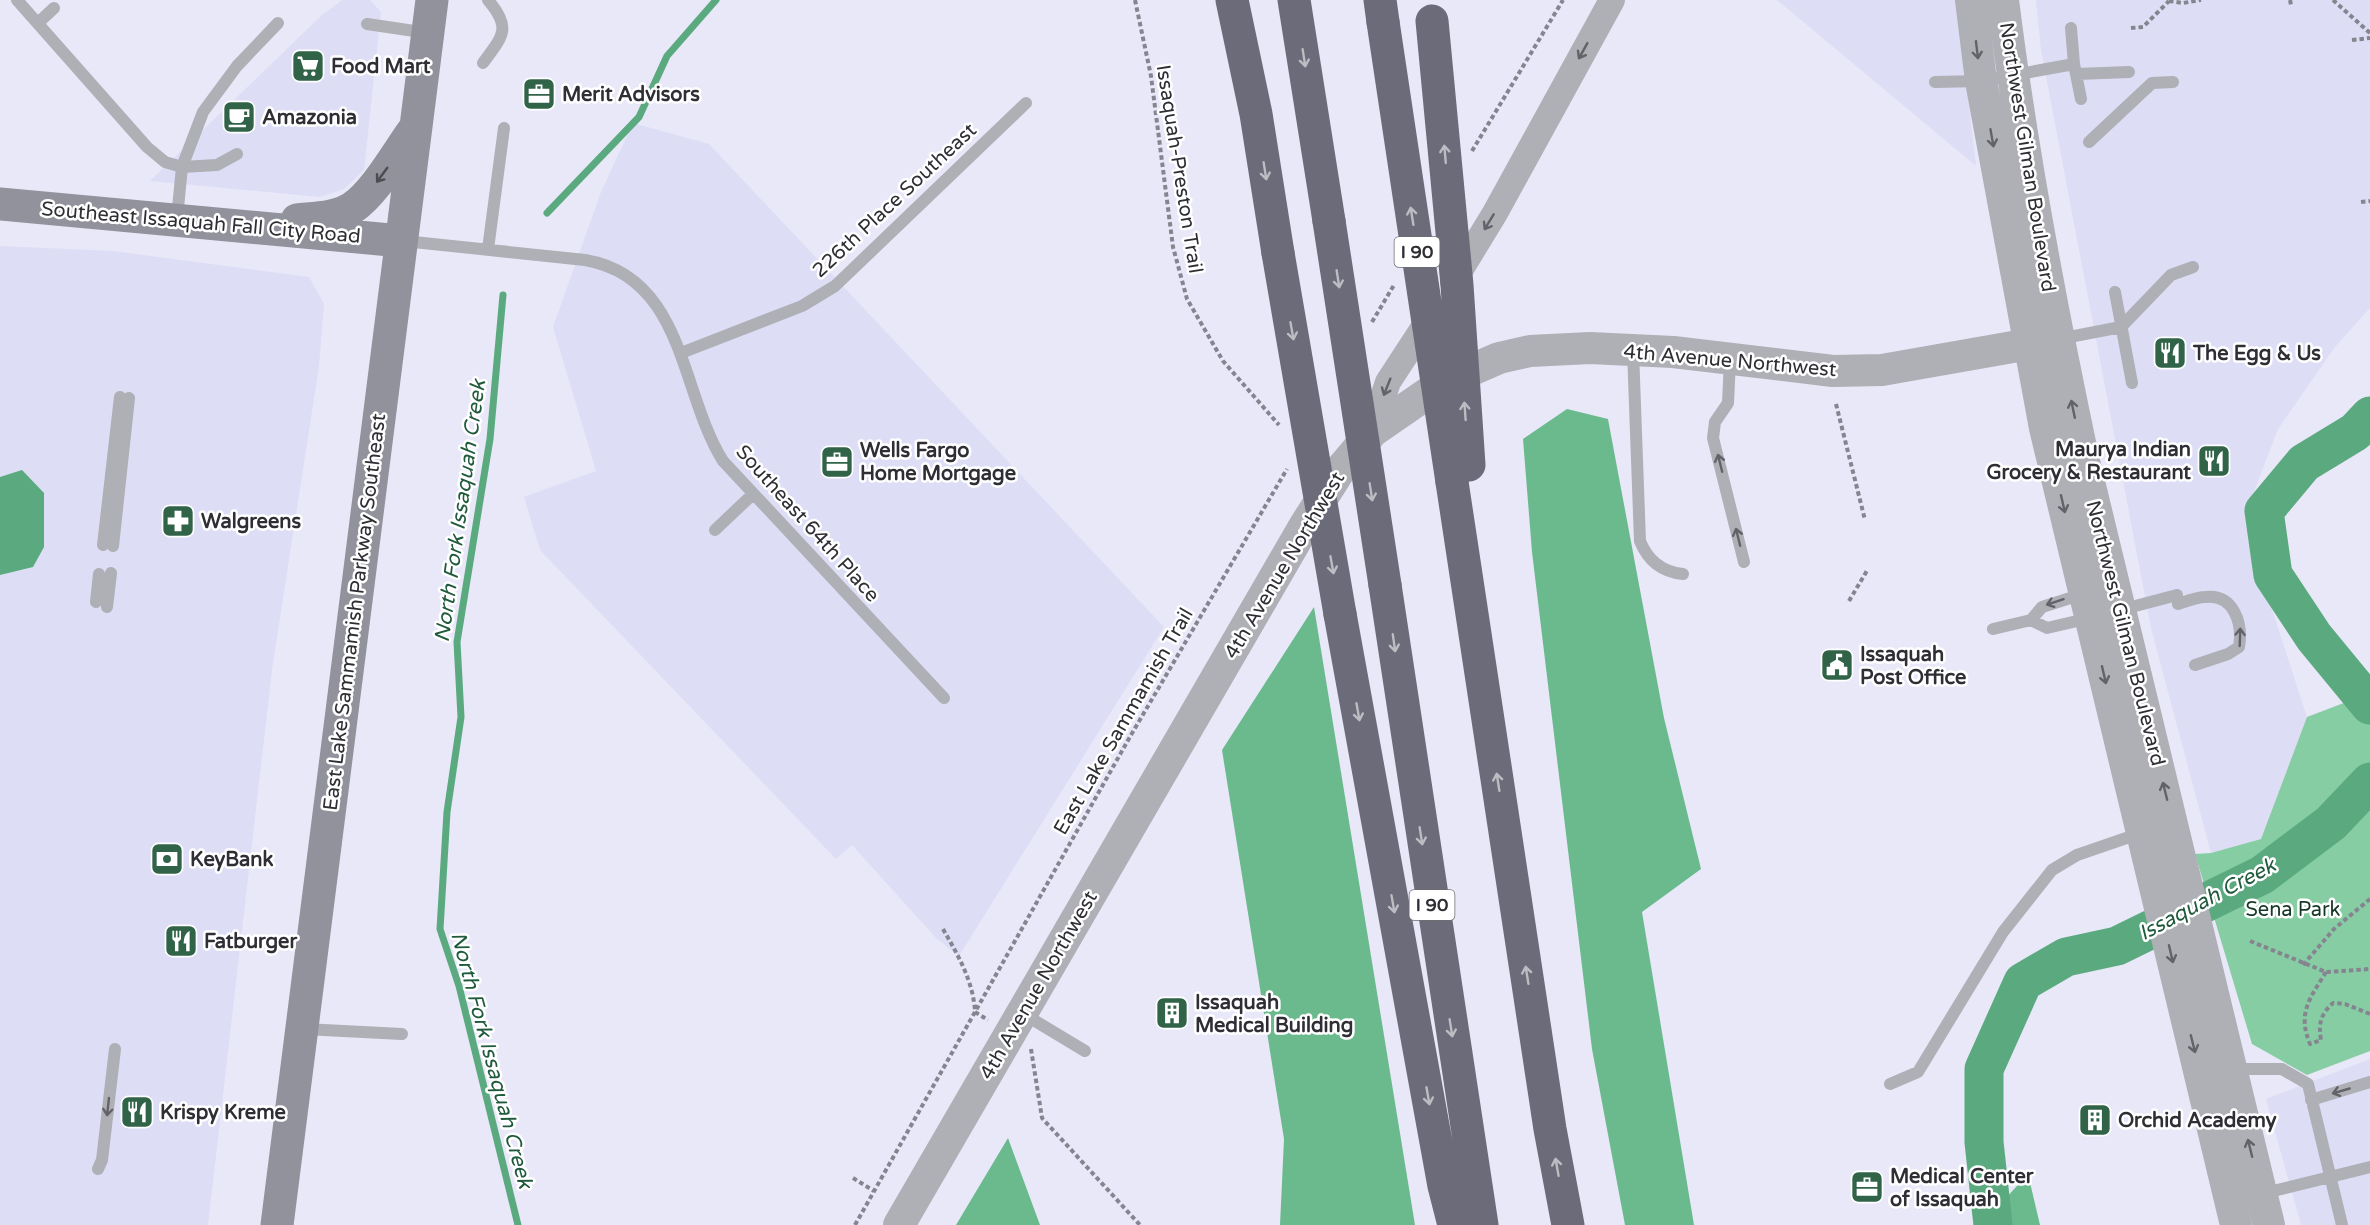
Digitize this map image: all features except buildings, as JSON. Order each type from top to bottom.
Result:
[{"type":"highway","points":[[1232,0],[1256,114],[1341,614],[1444,1186],[1454,1225]]},
{"type":"highway","name":"I 90","points":[[1294,0],[1482,1225]]},
{"type":"highway","points":[[1432,10],[1457,285],[1461,476],[1478,647],[1550,1130],[1568,1225]]},
{"type":"highway","name":"I 90","points":[[1381,11],[1461,476]]},
{"type":"main road","name":"East Lake Sammamish Parkway Southeast","points":[[277,1225],[432,0]]},
{"type":"main road","points":[[245,226],[330,217],[352,208],[366,196],[416,127]]},
{"type":"main road","name":"Southeast Issaquah Fall City Road","points":[[0,204],[401,241]]},
{"type":"street","points":[[1384,423],[1383,397],[1388,382],[1495,213],[1612,0]]},
{"type":"street","name":"Northwest Gilman Boulevard","points":[[1971,0],[1982,81],[2043,342],[2101,609],[2157,828],[2153,880],[2236,1225]]},
{"type":"street","name":"Northwest Gilman Boulevard","points":[[2003,0],[2043,342],[2075,554],[2101,609]]},
{"type":"street","name":"4th Avenue Northwest","points":[[899,1225],[1008,1018],[1305,525],[1340,470],[1373,431],[1444,382],[1499,358],[1530,351],[1572,348],[1673,352],[1833,370],[1882,370],[2043,342]]},
{"type":"street","name":"Northwest Gilman Boulevard","points":[[2157,828],[2184,868],[2269,1225]]},
{"type":"lane","points":[[17,0],[147,147],[165,162],[182,167],[217,165],[237,154]]},
{"type":"lane","points":[[483,63],[501,39],[503,25],[501,15],[488,0]]},
{"type":"lane","points":[[38,23],[54,8]]},
{"type":"lane","points":[[177,220],[182,167],[203,112],[237,66],[278,24]]},
{"type":"lane","points":[[367,24],[428,33]]},
{"type":"lane","points":[[2071,28],[2081,99]]},
{"type":"lane","points":[[1935,82],[1982,81],[2012,75],[2076,69],[2128,72]]},
{"type":"lane","points":[[2089,142],[2152,83],[2174,82]]},
{"type":"lane","name":"226th Place Southeast","points":[[681,352],[802,306],[835,286],[1026,103]]},
{"type":"lane","points":[[488,249],[504,128]]},
{"type":"lane","name":"Southeast 64th Place","points":[[401,241],[585,260],[611,267],[625,275],[668,321],[681,352],[707,432],[716,449],[753,494],[944,698]]},
{"type":"lane","points":[[2043,342],[2121,327],[2170,275],[2193,267]]},
{"type":"lane","points":[[2115,292],[2133,383]]},
{"type":"lane","points":[[1633,351],[1640,541],[1652,561],[1664,570],[1683,574]]},
{"type":"lane","points":[[1731,358],[1728,403],[1715,422],[1713,438],[1744,562]]},
{"type":"lane","points":[[108,545],[125,398]]},
{"type":"lane","points":[[715,530],[753,494]]},
{"type":"lane","points":[[101,605],[105,573]]},
{"type":"lane","points":[[1993,629],[2031,620],[2042,606],[2101,609],[2207,596],[2220,598],[2233,608],[2238,619],[2240,647],[2228,654],[2195,665]]},
{"type":"lane","points":[[2031,620],[2047,628],[2101,609]]},
{"type":"lane","points":[[1890,1084],[1918,1072],[2003,932],[2052,870],[2077,855],[2157,828]]},
{"type":"lane","points":[[1008,1018],[1085,1051]]},
{"type":"lane","points":[[302,1029],[402,1034]]},
{"type":"lane","points":[[98,1169],[102,1160],[115,1049]]},
{"type":"lane","points":[[2231,1069],[2282,1069],[2308,1084],[2342,1225]]},
{"type":"lane","points":[[2311,1100],[2370,1082]]},
{"type":"lane","points":[[2262,1194],[2370,1167]]},
{"type":"path","name":"Issaquah-Preston Trail","points":[[1135,0],[1151,76],[1173,247],[1187,299],[1223,361],[1240,383],[1286,432]]},
{"type":"path","points":[[2131,28],[2143,27],[2169,0],[2183,3],[2201,0]]},
{"type":"path","points":[[2333,0],[2370,33]]},
{"type":"path","points":[[2352,40],[2370,38]]},
{"type":"path","points":[[2361,202],[2370,201]]},
{"type":"path","points":[[1836,404],[1865,520]]},
{"type":"path","name":"East Lake Sammamish Trail","points":[[855,1225],[1131,735],[1288,467]]},
{"type":"path","points":[[1849,601],[1868,569]]},
{"type":"path","points":[[2303,965],[2334,929],[2370,899]]},
{"type":"path","points":[[942,929],[959,956],[974,993],[975,1012],[1008,1018]]},
{"type":"path","points":[[2250,941],[2303,965],[2326,972],[2370,969]]},
{"type":"path","points":[[2326,972],[2310,997],[2305,1014],[2303,1027],[2310,1044],[2321,1040],[2318,1027],[2323,1012],[2333,1003],[2345,1004],[2370,1014]]},
{"type":"path","points":[[1033,1051],[1042,1118],[1140,1225]]},
{"type":"path","points":[[853,1178],[874,1191]]},
{"type":"shaded area","points":[[342,0],[370,0],[381,12],[364,170],[344,189],[320,197],[150,181],[322,15]]},
{"type":"shaded area","points":[[1777,0],[1957,0],[1976,166]]},
{"type":"shaded area","points":[[2036,0],[2370,0],[2370,308],[2335,347],[2278,429],[2249,505],[2266,591],[2307,717],[2261,839],[2211,853],[2151,628],[2041,50]]},
{"type":"shaded area","points":[[633,123],[709,144],[1164,627],[959,956],[936,938],[852,845],[836,859],[540,550],[524,497],[596,471],[553,327],[601,192]]},
{"type":"shaded area","points":[[0,246],[113,251],[309,277],[324,304],[319,366],[272,670],[208,1225],[0,1225]]},
{"type":"shaded area","points":[[1567,409],[1608,419],[1664,718],[1701,869],[1642,912],[1694,1225],[1625,1225],[1592,1049],[1532,552],[1523,439]]},
{"type":"shaded area","points":[[22,470],[44,493],[44,547],[33,567],[0,575],[0,477]]},
{"type":"shaded area","points":[[1314,607],[1415,1225],[1280,1225],[1284,1139],[1222,750]]},
{"type":"shaded area","points":[[2370,1059],[2370,1225],[2301,1225],[2266,1099]]},
{"type":"shaded area","points":[[1008,1138],[1040,1225],[956,1225]]},
{"type":"shaded area","points":[[2028,1174],[2040,1225],[1981,1225]]},
{"type":"green space","name":"Sena Park","points":[[2370,693],[2370,1051],[2307,1075],[2252,1044],[2195,854],[2211,853],[2261,839],[2307,717]]},
{"type":"waterway","name":"North Fork Issaquah Creek","points":[[547,213],[639,117],[667,56],[716,0]]},
{"type":"waterway","name":"North Fork Issaquah Creek","points":[[503,295],[490,439],[457,642],[461,717],[447,812],[440,929],[459,986],[518,1225]]},
{"type":"waterway","name":"Issaquah Creek","points":[[2370,416],[2355,432],[2304,463],[2264,511],[2273,575],[2314,637],[2370,705]]},
{"type":"waterway","name":"Issaquah Creek","points":[[1993,1225],[1984,1142],[1984,1069],[2023,982],[2066,957],[2117,946],[2262,875],[2331,823],[2370,782]]},
{"type":"place","name":"Food Mart","points":[[308,66]]},
{"type":"place","name":"Merit Advisors","points":[[539,94]]},
{"type":"place","name":"Amazonia","points":[[239,117]]},
{"type":"place","name":"The Egg & Us","points":[[2170,353]]},
{"type":"place","name":"Maurya Indian Grocery & Restaurant","points":[[2214,461]]},
{"type":"place","name":"Wells Fargo Home Mortgage","points":[[837,462]]},
{"type":"place","name":"Walgreens","points":[[178,521]]},
{"type":"place","name":"Issaquah Post Office","points":[[1837,665]]},
{"type":"place","name":"KeyBank","points":[[167,859]]},
{"type":"place","name":"Fatburger","points":[[181,941]]},
{"type":"place","name":"Issaquah Medical Building","points":[[1172,1013]]},
{"type":"place","name":"Krispy Kreme","points":[[137,1112]]},
{"type":"place","name":"Orchid Academy","points":[[2095,1120]]},
{"type":"place","name":"Medical Center of Issaquah","points":[[1867,1187]]}]
